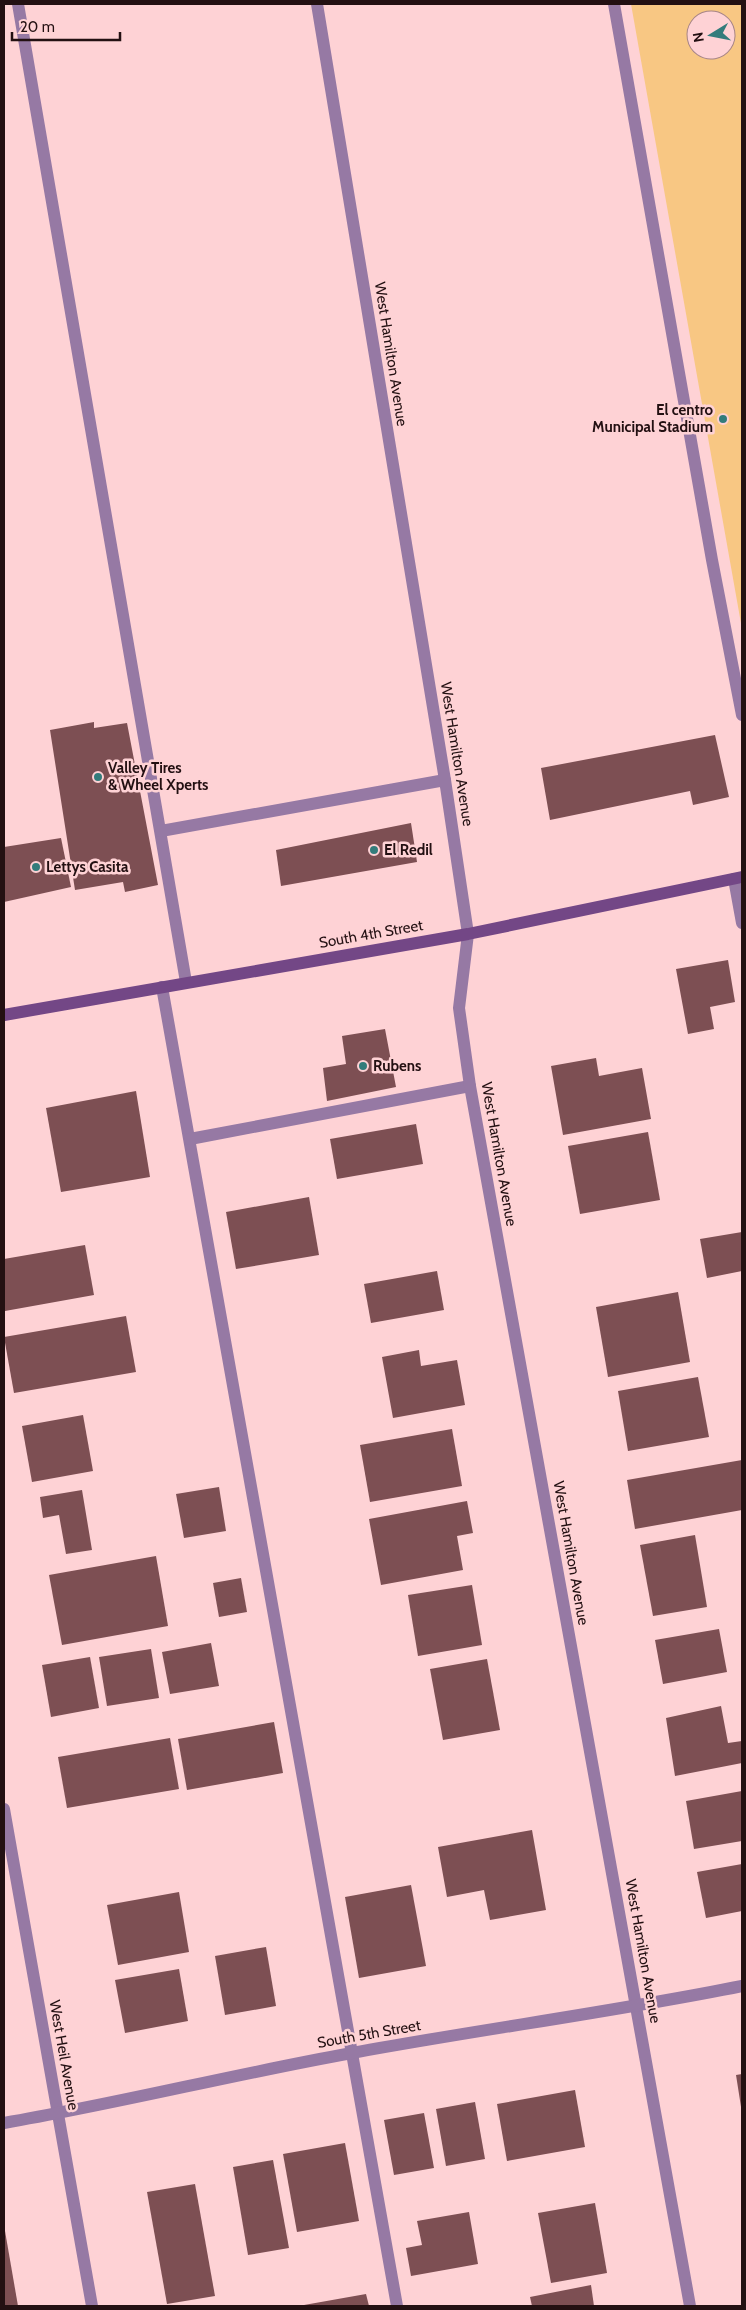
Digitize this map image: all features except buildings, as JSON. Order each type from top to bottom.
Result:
[{"type":"main road","name":"South 4th Street","points":[[4,1015],[468,934],[738,878]]},
{"type":"street","points":[[18,4],[162,831],[186,982]]},
{"type":"street","name":"West Hamilton Avenue","points":[[317,4],[445,780],[468,934],[459,1008],[470,1086],[690,2306]]},
{"type":"street","points":[[614,4],[712,560],[742,715]]},
{"type":"street","points":[[162,831],[445,780]]},
{"type":"street","points":[[738,878],[742,923]]},
{"type":"street","points":[[162,987],[397,2306]]},
{"type":"street","points":[[190,1139],[470,1086]]},
{"type":"street","name":"West Heil Avenue","points":[[4,1809],[92,2306]]},
{"type":"street","name":"South 5th Street","points":[[4,2123],[58,2114],[352,2053],[637,2007],[742,1986]]},
{"type":"shaded area","name":"El centro Municipal Stadium","points":[[631,4],[742,4],[742,629]]},
{"type":"place","name":"El centro Municipal Stadium","points":[[723,419]]},
{"type":"place","name":"Valley Tires & Wheel Xperts","points":[[98,777]]},
{"type":"place","name":"El Redil","points":[[374,850]]},
{"type":"place","name":"Lettys Casita","points":[[36,867]]},
{"type":"place","name":"Rubens","points":[[363,1066]]}]
